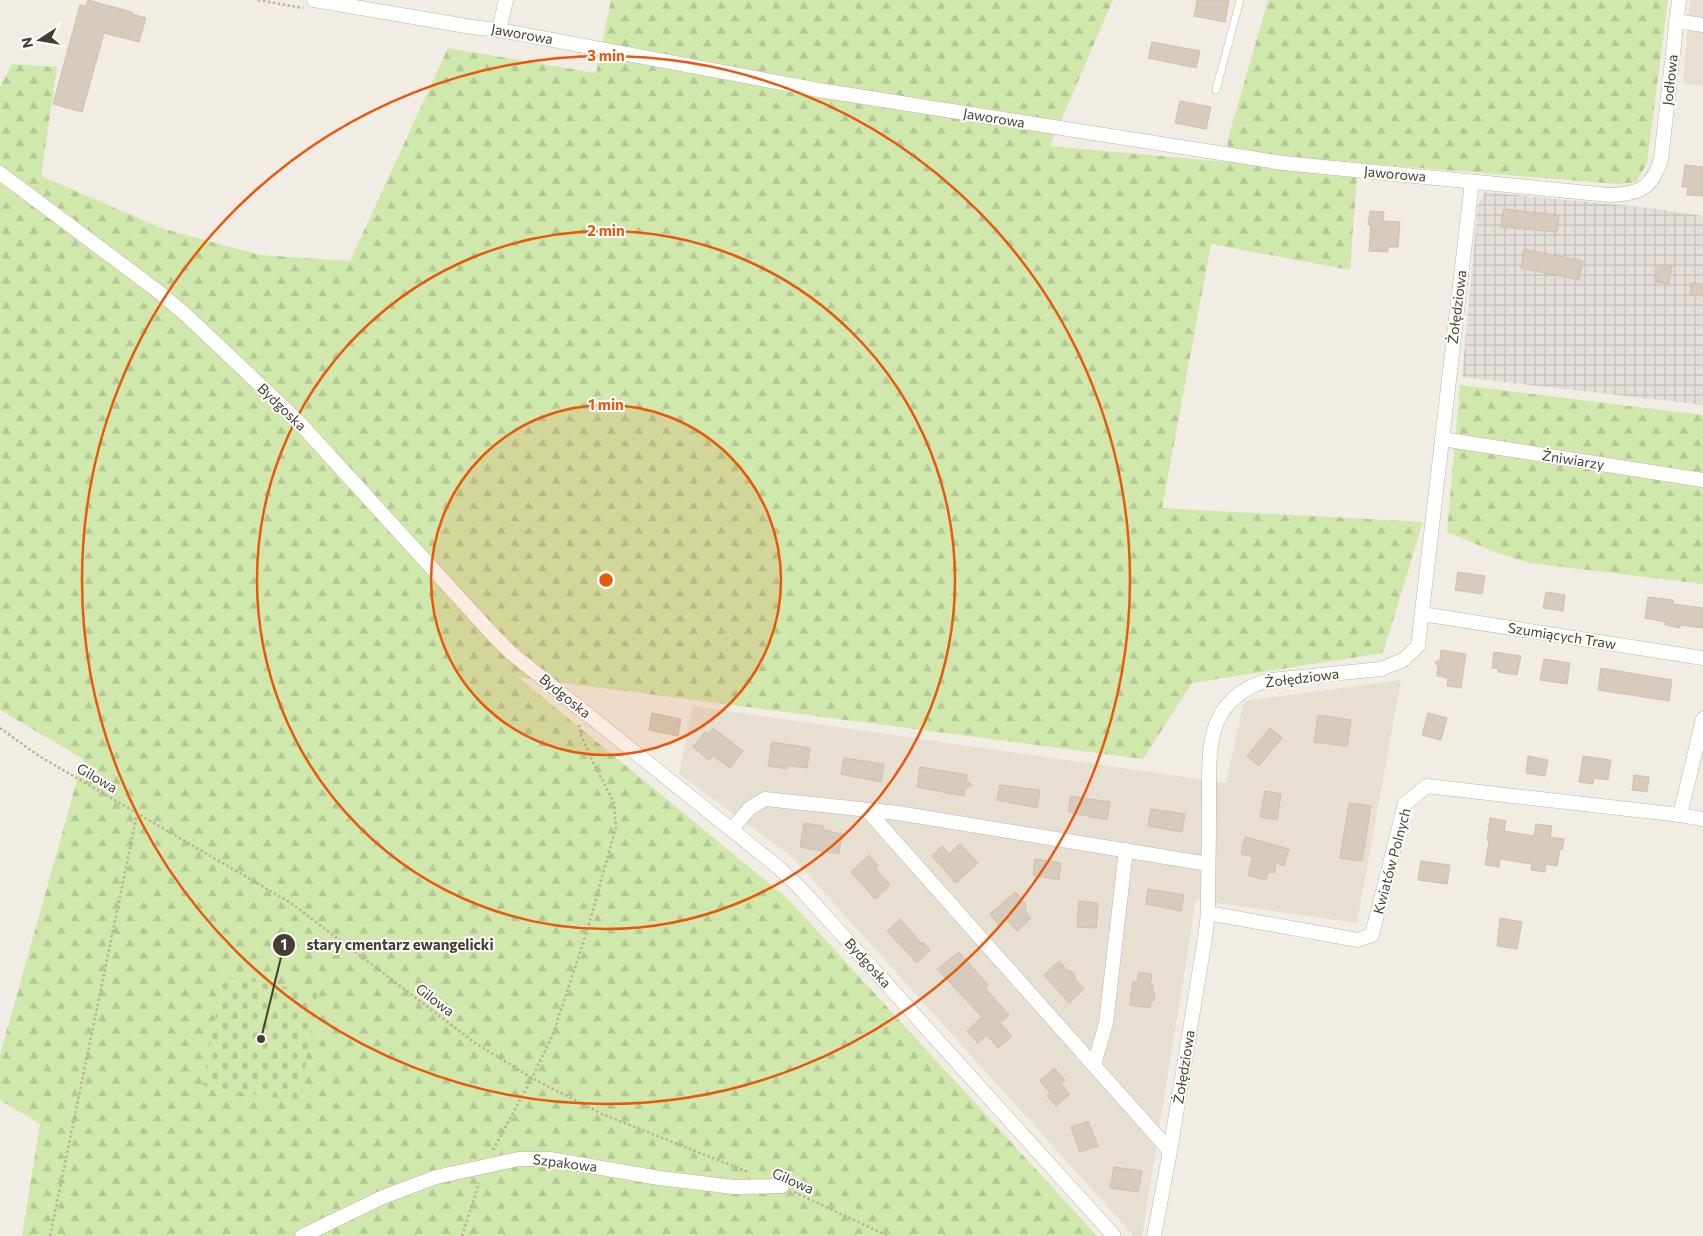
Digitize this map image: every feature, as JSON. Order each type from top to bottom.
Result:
[{"type":"street","name":"Jaworowa","points":[[314,0],[499,30],[819,90],[1274,162],[1609,195],[1637,192],[1646,187],[1653,180],[1661,159]]},
{"type":"street","points":[[499,30],[506,0]]},
{"type":"street","name":"Jodłowa","points":[[1661,159],[1678,0]]},
{"type":"street","points":[[1676,21],[1703,25]]},
{"type":"street","name":"Bydgoska","points":[[0,173],[159,292],[186,315],[296,419],[511,653],[732,829],[799,887],[1114,1236]]},
{"type":"street","name":"Żołędziowa","points":[[1154,1236],[1170,1151],[1208,913],[1212,742],[1220,716],[1228,704],[1248,688],[1270,680],[1381,669],[1404,660],[1418,646],[1472,182]]},
{"type":"street","name":"Żniwiarzy","points":[[1442,439],[1703,480]]},
{"type":"street","name":"Szumiących Traw","points":[[1422,614],[1703,658]]},
{"type":"street","points":[[1680,815],[1703,719]]},
{"type":"street","name":"Kwiatów Polnych","points":[[1208,913],[1358,940],[1372,935],[1405,804],[1426,786],[1703,819]]},
{"type":"street","points":[[732,829],[750,808],[765,799],[898,813],[1208,864]]},
{"type":"street","points":[[867,810],[1170,1151]]},
{"type":"street","points":[[1094,1065],[1106,1023],[1126,850]]},
{"type":"street","name":"Szpakowa","points":[[302,1236],[383,1197],[436,1177],[519,1159],[550,1159],[659,1178],[734,1187],[782,1186]]},
{"type":"lane","points":[[1216,90],[1240,0]]},
{"type":"path","points":[[462,1236],[484,1167],[532,1078],[553,1034],[587,931],[616,827],[614,803],[581,735],[578,720],[579,708]]},
{"type":"path","name":"Gilowa","points":[[0,728],[38,756],[291,903],[475,1043],[532,1078],[602,1114],[755,1175]]},
{"type":"path","points":[[50,1236],[138,813]]},
{"type":"path","name":"Gilowa","points":[[782,1186],[888,1236]]},
{"type":"shaded area","points":[[1690,0],[1703,0],[1703,86],[1683,83]]},
{"type":"shaded area","points":[[1485,192],[1651,208],[1703,216],[1703,405],[1462,377],[1478,205]]},
{"type":"shaded area","points":[[1401,680],[1357,923],[1196,900],[1142,1236],[1134,1236],[792,857],[679,774],[693,706],[1226,783],[1244,701]]},
{"type":"green space","points":[[611,0],[1113,0],[1050,146],[1226,162],[1228,139],[1268,0],[1668,0],[1647,163],[1636,182],[1618,184],[1358,163],[1350,270],[1211,244],[1162,508],[1423,522],[1383,653],[1192,683],[1143,759],[518,677],[788,899],[1097,1236],[22,1236],[40,1124],[0,1100],[0,1055],[83,759],[0,710],[0,87],[12,64],[57,67],[41,176],[164,229],[260,255],[350,261],[448,48],[596,73]]},
{"type":"green space","points":[[1460,385],[1703,415],[1703,584],[1530,563],[1500,554],[1447,532]]},
{"type":"green space","points":[[223,976],[318,993],[299,1102],[203,1085]]},
{"type":"building","points":[[88,0],[132,12],[132,14],[146,18],[139,42],[104,33],[82,112],[53,104],[80,5],[86,6]]},
{"type":"building","points":[[1197,0],[1229,0],[1225,22],[1194,16]]},
{"type":"building","points":[[1152,42],[1200,51],[1196,68],[1148,58]]},
{"type":"building","points":[[1180,101],[1211,107],[1206,129],[1175,123]]},
{"type":"building","points":[[1685,165],[1703,167],[1703,196],[1687,195],[1688,187],[1682,187]]},
{"type":"building","points":[[1503,209],[1559,215],[1557,232],[1501,227]]},
{"type":"building","points":[[1370,211],[1384,212],[1383,221],[1400,222],[1398,247],[1388,247],[1388,252],[1369,251],[1371,225],[1368,225]]},
{"type":"building","points":[[1524,249],[1583,261],[1579,280],[1521,268]]},
{"type":"building","points":[[1658,264],[1672,266],[1669,284],[1655,282]]},
{"type":"building","points":[[1691,283],[1703,284],[1703,296],[1690,295]]},
{"type":"building","points":[[1458,572],[1485,576],[1482,594],[1455,590]]},
{"type":"building","points":[[1546,592],[1565,595],[1563,611],[1543,608]]},
{"type":"building","points":[[1648,597],[1673,600],[1673,604],[1703,608],[1703,628],[1680,625],[1680,628],[1665,625],[1666,622],[1645,618]]},
{"type":"building","points":[[1441,650],[1466,654],[1461,688],[1447,686],[1448,678],[1437,676],[1438,667],[1435,662],[1440,660]]},
{"type":"building","points":[[1494,652],[1521,656],[1517,675],[1498,672],[1499,669],[1492,668]]},
{"type":"building","points":[[1544,659],[1570,663],[1567,684],[1540,680]]},
{"type":"building","points":[[1601,668],[1672,680],[1669,701],[1598,690]]},
{"type":"building","points":[[652,713],[681,719],[678,736],[649,730]]},
{"type":"building","points":[[1428,713],[1447,718],[1441,740],[1422,735]]},
{"type":"building","points":[[1318,715],[1351,720],[1347,746],[1314,742]]},
{"type":"building","points":[[713,728],[743,751],[730,768],[713,756],[709,760],[693,747],[705,732],[708,734]]},
{"type":"building","points":[[1270,728],[1282,738],[1259,766],[1247,756]]},
{"type":"building","points":[[772,742],[810,748],[807,768],[787,765],[787,769],[768,766]]},
{"type":"building","points":[[1528,756],[1548,760],[1545,776],[1526,773]]},
{"type":"building","points":[[1583,756],[1611,760],[1608,780],[1594,778],[1593,784],[1579,782]]},
{"type":"building","points":[[844,758],[884,764],[881,782],[841,774]]},
{"type":"building","points":[[920,767],[967,775],[966,780],[972,785],[965,789],[964,796],[917,787]]},
{"type":"building","points":[[1634,775],[1649,777],[1647,792],[1632,790]]},
{"type":"building","points":[[1000,785],[1040,790],[1037,808],[997,800]]},
{"type":"building","points":[[1265,791],[1281,794],[1277,820],[1260,817]]},
{"type":"building","points":[[1071,796],[1110,802],[1107,820],[1068,812]]},
{"type":"building","points":[[1349,803],[1371,806],[1362,861],[1340,858]]},
{"type":"building","points":[[1151,809],[1185,814],[1182,832],[1148,826]]},
{"type":"building","points":[[1490,818],[1506,821],[1504,831],[1534,836],[1536,824],[1552,826],[1550,837],[1564,839],[1557,866],[1546,864],[1545,872],[1531,870],[1532,864],[1500,859],[1499,867],[1485,865]]},
{"type":"building","points":[[804,823],[823,826],[823,830],[842,834],[839,854],[800,847]]},
{"type":"building","points":[[1245,837],[1289,849],[1284,866],[1276,863],[1274,873],[1268,872],[1266,880],[1248,875],[1253,857],[1241,854]]},
{"type":"building","points":[[960,844],[978,863],[956,883],[932,856],[942,846],[949,854]]},
{"type":"building","points":[[869,855],[878,866],[875,868],[890,885],[875,899],[851,872]]},
{"type":"building","points":[[1035,859],[1061,863],[1059,880],[1033,875]]},
{"type":"building","points":[[1421,861],[1450,865],[1447,884],[1418,880]]},
{"type":"building","points":[[1148,889],[1184,895],[1181,911],[1146,904]]},
{"type":"building","points":[[1015,892],[1026,904],[1026,912],[1031,918],[1017,931],[1006,918],[999,925],[990,914]]},
{"type":"building","points":[[1079,901],[1098,903],[1096,928],[1077,927]]},
{"type":"building","points":[[1500,918],[1522,922],[1517,949],[1497,946]]},
{"type":"building","points":[[900,919],[922,944],[923,942],[930,950],[917,963],[887,931]]},
{"type":"building","points":[[959,952],[988,985],[985,988],[1009,1015],[1000,1023],[1012,1036],[998,1048],[987,1035],[978,1043],[967,1031],[982,1017],[937,969]]},
{"type":"building","points":[[1059,961],[1068,971],[1071,971],[1084,989],[1069,1003],[1044,975]]},
{"type":"building","points":[[1139,972],[1152,974],[1150,984],[1153,985],[1155,994],[1150,1008],[1130,1005],[1133,981],[1137,982]]},
{"type":"building","points":[[1054,1068],[1065,1080],[1061,1084],[1070,1094],[1056,1106],[1047,1096],[1050,1093],[1040,1081]]},
{"type":"building","points":[[1088,1121],[1098,1146],[1080,1152],[1071,1127]]},
{"type":"building","points":[[1114,1167],[1142,1171],[1138,1192],[1110,1188]]},
{"type":"place","name":"stary cmentarz ewangelicki","points":[[261,1039]]}]
